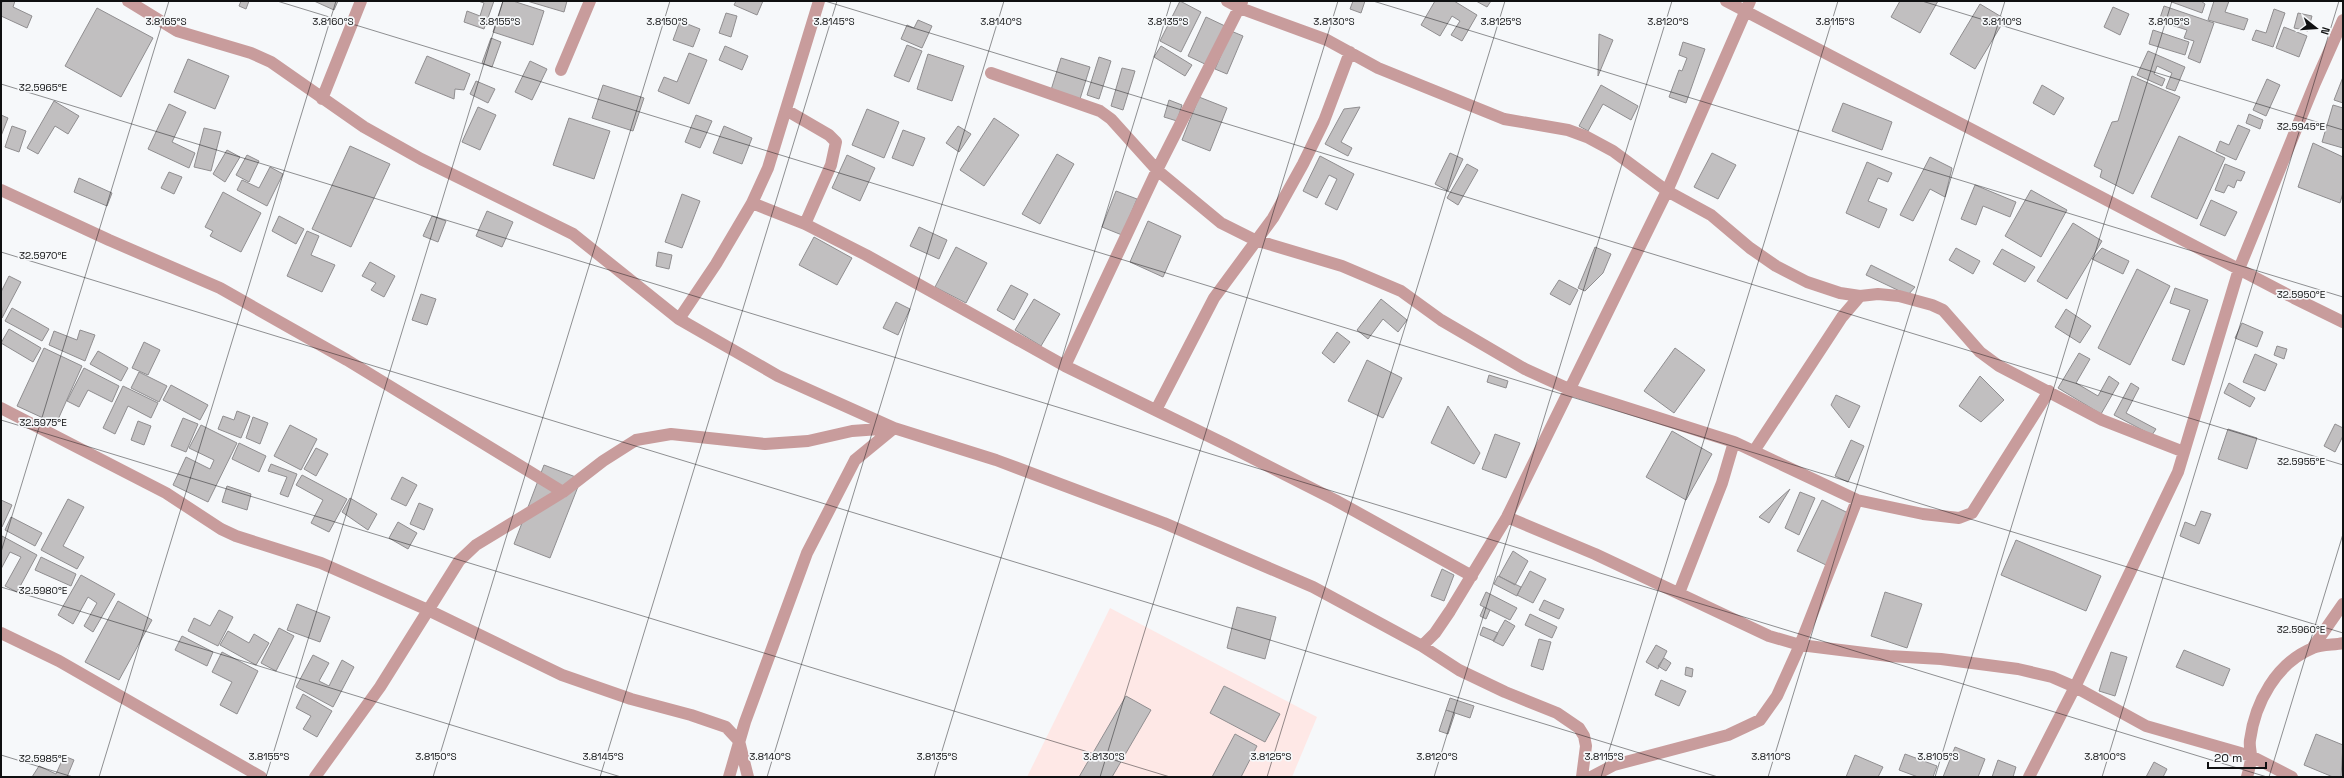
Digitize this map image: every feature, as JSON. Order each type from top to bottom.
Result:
[{"type":"street","points":[[128,1],[177,31],[251,53],[271,62],[347,117],[421,159],[572,234],[679,319],[778,376],[894,428],[996,460],[1164,523],[1312,587],[1422,646],[1459,670],[1505,692],[1557,713],[1579,728],[1586,746],[1582,777]]},
{"type":"street","points":[[322,99],[361,1]]},
{"type":"street","points":[[561,70],[590,1]]},
{"type":"street","points":[[679,319],[716,264],[752,203],[768,168],[819,1]]},
{"type":"street","points":[[1227,1],[1241,5],[1327,40],[1378,68],[1504,119],[1568,130],[1587,137],[1613,151],[1666,191],[1712,215],[1750,248],[1782,269],[1807,282],[1840,292],[1860,296],[1878,294],[1899,296],[1938,307],[1943,310],[1980,352],[1999,366],[2102,420],[2184,452]]},
{"type":"street","points":[[1726,1],[1747,6],[2239,269],[2343,322]]},
{"type":"street","points":[[1065,366],[1157,170],[1241,5]]},
{"type":"street","points":[[1422,646],[1435,633],[1472,576],[1507,517],[1571,390],[1666,191],[1747,6]]},
{"type":"street","points":[[2029,777],[2075,687],[2178,472],[2239,269],[2315,83],[2343,20]]},
{"type":"street","points":[[1156,410],[1214,298],[1255,240],[1273,218],[1303,164],[1324,120],[1350,52]]},
{"type":"street","points":[[990,73],[1100,111],[1111,119],[1157,170],[1221,223],[1255,240],[1342,266],[1401,291],[1441,320],[1525,370],[1571,390],[1734,442],[1857,500],[1923,514],[1959,518],[1967,517],[1972,513],[1993,481],[2049,391]]},
{"type":"street","points":[[786,110],[829,135],[836,142],[831,165],[805,224]]},
{"type":"street","points":[[1,190],[109,240],[220,288],[347,360],[563,492]]},
{"type":"street","points":[[752,203],[805,224],[866,255],[1065,366],[1335,500],[1472,576]]},
{"type":"street","points":[[1754,451],[1842,317],[1860,296]]},
{"type":"street","points":[[1,408],[166,492],[221,528],[236,536],[321,563],[428,610],[562,675],[631,699],[726,727],[739,741],[748,777]]},
{"type":"street","points":[[315,777],[380,687],[459,561],[476,545],[563,492],[627,444],[646,438],[671,434],[765,444],[808,441],[852,430],[894,428]]},
{"type":"street","points":[[729,777],[739,741],[807,553],[855,460],[894,428]]},
{"type":"street","points":[[1679,593],[1722,483],[1734,442]]},
{"type":"street","points":[[1591,777],[1614,765],[1728,735],[1760,720],[1777,696],[1800,645],[1857,500]]},
{"type":"street","points":[[1507,517],[1679,593],[1768,636],[1800,645],[1889,656],[1941,659],[2018,668],[2052,677],[2075,687],[2146,726],[2251,756],[2292,777]]},
{"type":"street","points":[[2248,777],[2251,756],[2250,743],[2252,730],[2267,688],[2291,662],[2313,647],[2343,604]]},
{"type":"street","points":[[1,633],[59,661],[261,777]]},
{"type":"street","points":[[2313,647],[2343,644]]},
{"type":"shaded area","points":[[1110,608],[1317,717],[1292,777],[1027,777]]},
{"type":"building","points":[[1,1],[15,1],[13,7],[32,16],[27,28],[1,16]]},
{"type":"building","points":[[241,1],[249,1],[246,9],[239,6]]},
{"type":"building","points":[[314,1],[338,1],[334,10]]},
{"type":"building","points":[[478,1],[494,1],[484,29],[464,22],[467,11],[480,16],[484,3]]},
{"type":"building","points":[[503,1],[513,1],[544,11],[533,45],[493,32]]},
{"type":"building","points":[[527,1],[567,1],[564,12]]},
{"type":"building","points":[[736,1],[763,1],[757,15],[734,5]]},
{"type":"building","points":[[1180,1],[1201,12],[1181,52],[1160,41]]},
{"type":"building","points":[[1353,1],[1365,1],[1361,13],[1350,9]]},
{"type":"building","points":[[1435,1],[1454,1],[1477,15],[1462,41],[1451,35],[1460,21],[1452,16],[1440,36],[1421,25]]},
{"type":"building","points":[[1476,1],[1491,1],[1487,7]]},
{"type":"building","points":[[1900,1],[1938,1],[1920,33],[1891,17]]},
{"type":"building","points":[[2169,1],[2201,1],[2205,4],[2202,13]]},
{"type":"building","points":[[2214,1],[2229,1],[2225,12],[2248,19],[2244,30],[2208,20]]},
{"type":"building","points":[[1980,4],[2005,19],[1975,69],[1950,54]]},
{"type":"building","points":[[2164,6],[2214,23],[2200,63],[2188,58],[2194,41],[2184,38],[2187,30],[2159,21]]},
{"type":"building","points":[[2113,7],[2129,14],[2120,35],[2104,27]]},
{"type":"building","points":[[97,8],[153,38],[121,97],[65,66]]},
{"type":"building","points":[[2274,9],[2285,13],[2273,47],[2252,40],[2256,30],[2266,33]]},
{"type":"building","points":[[726,13],[737,16],[731,37],[719,33]]},
{"type":"building","points":[[2298,13],[2312,16],[2308,31],[2294,28]]},
{"type":"building","points":[[1206,17],[1225,26],[1207,65],[1188,56]]},
{"type":"building","points":[[918,20],[932,26],[922,48],[901,39],[907,25],[914,28]]},
{"type":"building","points":[[680,21],[700,29],[693,47],[673,40]]},
{"type":"building","points":[[2284,27],[2307,36],[2299,57],[2276,48]]},
{"type":"building","points":[[2153,30],[2189,42],[2185,55],[2149,44]]},
{"type":"building","points":[[1231,31],[1243,36],[1227,74],[1215,69]]},
{"type":"building","points":[[1599,34],[1613,40],[1598,76]]},
{"type":"building","points":[[491,38],[501,42],[492,67],[482,63]]},
{"type":"building","points":[[1683,42],[1705,49],[1686,103],[1669,97],[1679,70],[1682,71],[1687,58],[1679,55]]},
{"type":"building","points":[[907,45],[922,51],[909,82],[894,76]]},
{"type":"building","points":[[725,46],[748,56],[742,70],[719,60]]},
{"type":"building","points":[[1161,46],[1192,65],[1185,76],[1154,57]]},
{"type":"building","points":[[2148,51],[2185,67],[2175,91],[2166,88],[2172,73],[2157,66],[2154,74],[2165,79],[2162,86],[2137,75]]},
{"type":"building","points":[[689,53],[707,60],[689,104],[658,91],[664,77],[677,82]]},
{"type":"building","points":[[928,54],[964,66],[952,101],[917,89]]},
{"type":"building","points":[[427,56],[470,74],[464,90],[455,89],[454,99],[415,83]]},
{"type":"building","points":[[1099,57],[1111,61],[1099,99],[1087,95]]},
{"type":"building","points":[[1061,58],[1090,67],[1080,99],[1051,90]]},
{"type":"building","points":[[188,59],[229,76],[215,109],[174,92]]},
{"type":"building","points":[[530,61],[547,69],[532,100],[515,92]]},
{"type":"building","points":[[1122,68],[1135,71],[1123,110],[1111,106]]},
{"type":"building","points":[[2132,76],[2180,97],[2133,194],[2100,177],[2102,170],[2094,166],[2112,122],[2118,121]]},
{"type":"building","points":[[2343,77],[2343,103],[2334,100]]},
{"type":"building","points":[[2267,79],[2280,85],[2266,116],[2253,110]]},
{"type":"building","points":[[476,81],[495,89],[488,103],[470,94]]},
{"type":"building","points":[[603,85],[644,98],[633,131],[592,118]]},
{"type":"building","points":[[1601,85],[1638,106],[1631,120],[1603,104],[1588,131],[1579,126]]},
{"type":"building","points":[[2042,85],[2064,98],[2054,115],[2033,103]]},
{"type":"building","points":[[1199,97],[1227,108],[1210,151],[1182,140]]},
{"type":"building","points":[[1169,100],[1182,105],[1177,121],[1164,117]]},
{"type":"building","points":[[54,101],[79,116],[68,134],[55,126],[38,154],[27,148]]},
{"type":"building","points":[[1843,103],[1892,122],[1882,150],[1832,131]]},
{"type":"building","points":[[169,104],[186,112],[172,142],[195,153],[189,168],[148,149]]},
{"type":"building","points":[[2333,105],[2343,108],[2343,148],[2322,142]]},
{"type":"building","points":[[478,107],[496,115],[480,150],[462,142]]},
{"type":"building","points":[[1360,107],[1341,142],[1352,148],[1348,156],[1325,144],[1344,109]]},
{"type":"building","points":[[867,109],[899,122],[884,158],[852,145]]},
{"type":"building","points":[[2249,114],[2263,120],[2260,129],[2246,123]]},
{"type":"building","points":[[1,115],[8,118],[1,136]]},
{"type":"building","points":[[696,115],[712,121],[700,148],[685,142]]},
{"type":"building","points":[[569,118],[610,131],[594,179],[553,165]]},
{"type":"building","points":[[994,118],[1019,135],[984,186],[960,170]]},
{"type":"building","points":[[2238,125],[2250,130],[2236,160],[2216,151],[2220,141],[2229,145]]},
{"type":"building","points":[[12,126],[26,131],[19,152],[5,147]]},
{"type":"building","points":[[724,126],[752,138],[742,164],[713,153]]},
{"type":"building","points":[[958,126],[971,134],[959,152],[946,143]]},
{"type":"building","points":[[204,128],[221,132],[211,171],[194,167]]},
{"type":"building","points":[[903,130],[925,138],[913,166],[892,158]]},
{"type":"building","points":[[2179,136],[2225,158],[2197,219],[2151,197]]},
{"type":"building","points":[[2313,143],[2343,157],[2343,193],[2340,203],[2298,187]]},
{"type":"building","points":[[350,146],[390,164],[351,247],[312,229]]},
{"type":"building","points":[[227,150],[240,157],[225,182],[213,174]]},
{"type":"building","points":[[1450,153],[1463,159],[1448,191],[1435,184]]},
{"type":"building","points":[[1712,153],[1736,165],[1718,199],[1694,187]]},
{"type":"building","points":[[1057,154],[1074,164],[1040,224],[1022,214]]},
{"type":"building","points":[[247,155],[259,161],[249,182],[236,175]]},
{"type":"building","points":[[847,155],[875,168],[860,201],[832,188]]},
{"type":"building","points":[[1320,156],[1354,174],[1337,210],[1325,204],[1337,179],[1329,175],[1317,198],[1303,191]]},
{"type":"building","points":[[1930,157],[1952,168],[1945,197],[1930,189],[1913,221],[1900,215]]},
{"type":"building","points":[[1867,162],[1892,173],[1888,182],[1878,178],[1868,201],[1887,209],[1879,228],[1846,213]]},
{"type":"building","points":[[1467,164],[1478,170],[1458,205],[1447,198]]},
{"type":"building","points":[[2225,164],[2245,172],[2241,181],[2237,180],[2234,188],[2228,185],[2224,193],[2215,190]]},
{"type":"building","points":[[270,167],[283,174],[267,206],[237,190],[242,180],[259,188]]},
{"type":"building","points":[[169,172],[182,177],[174,194],[161,188]]},
{"type":"building","points":[[79,178],[112,193],[107,206],[74,192]]},
{"type":"building","points":[[1975,185],[2016,202],[2010,217],[1983,206],[1976,225],[1961,219]]},
{"type":"building","points":[[2031,190],[2067,210],[2041,257],[2005,236]]},
{"type":"building","points":[[1116,191],[1137,199],[1122,235],[1102,227]]},
{"type":"building","points":[[223,192],[261,213],[241,252],[210,236],[213,231],[205,227]]},
{"type":"building","points":[[682,194],[700,201],[682,248],[665,242]]},
{"type":"building","points":[[2211,200],[2237,212],[2225,236],[2200,225]]},
{"type":"building","points":[[487,211],[513,222],[502,247],[476,236]]},
{"type":"building","points":[[279,216],[304,229],[296,244],[272,231]]},
{"type":"building","points":[[432,216],[446,221],[438,242],[423,236]]},
{"type":"building","points":[[1148,221],[1181,236],[1163,277],[1130,262]]},
{"type":"building","points":[[2073,223],[2102,241],[2067,299],[2037,281]]},
{"type":"building","points":[[919,227],[947,240],[939,259],[910,246]]},
{"type":"building","points":[[307,231],[319,236],[311,255],[335,265],[322,292],[287,276]]},
{"type":"building","points":[[814,237],[852,258],[837,285],[799,265]]},
{"type":"building","points":[[956,247],[987,263],[966,303],[935,287]]},
{"type":"building","points":[[1595,247],[1611,254],[1603,273],[1585,291],[1578,288]]},
{"type":"building","points":[[1956,248],[1980,261],[1973,274],[1949,260]]},
{"type":"building","points":[[2102,248],[2129,261],[2123,274],[2092,259]]},
{"type":"building","points":[[2002,249],[2035,267],[2025,282],[1993,264]]},
{"type":"building","points":[[658,252],[672,255],[669,269],[656,266]]},
{"type":"building","points":[[370,262],[395,276],[384,297],[371,290],[376,283],[362,276]]},
{"type":"building","points":[[1871,265],[1915,287],[1908,295],[1866,275]]},
{"type":"building","points":[[2137,269],[2170,286],[2130,365],[2098,348]]},
{"type":"building","points":[[9,276],[21,282],[2,318],[1,292]]},
{"type":"building","points":[[1559,280],[1578,290],[1570,305],[1550,294]]},
{"type":"building","points":[[1011,285],[1028,294],[1014,320],[997,310]]},
{"type":"building","points":[[2175,288],[2208,300],[2184,365],[2172,360],[2190,310],[2170,303]]},
{"type":"building","points":[[421,294],[436,299],[427,325],[412,320]]},
{"type":"building","points":[[1034,299],[1060,314],[1041,346],[1015,330]]},
{"type":"building","points":[[1381,299],[1407,320],[1398,332],[1383,319],[1368,339],[1357,330]]},
{"type":"building","points":[[896,302],[910,309],[898,335],[883,328]]},
{"type":"building","points":[[12,308],[49,329],[42,341],[5,321]]},
{"type":"building","points":[[2066,309],[2091,326],[2080,343],[2055,327]]},
{"type":"building","points":[[2242,323],[2263,332],[2257,347],[2235,338]]},
{"type":"building","points":[[9,329],[41,348],[33,362],[1,343]]},
{"type":"building","points":[[80,330],[95,335],[85,361],[49,345],[54,331],[77,340]]},
{"type":"building","points":[[1337,332],[1350,342],[1334,363],[1322,353]]},
{"type":"building","points":[[144,342],[160,350],[148,375],[132,368]]},
{"type":"building","points":[[2277,346],[2287,349],[2284,359],[2274,355]]},
{"type":"building","points":[[44,348],[82,366],[56,424],[17,406]]},
{"type":"building","points":[[1675,348],[1705,370],[1674,413],[1644,391]]},
{"type":"building","points":[[98,351],[128,368],[121,381],[90,364]]},
{"type":"building","points":[[2079,353],[2090,359],[2076,383],[2098,396],[2109,376],[2119,383],[2101,414],[2058,388]]},
{"type":"building","points":[[2255,354],[2277,364],[2265,391],[2243,382]]},
{"type":"building","points":[[1367,360],[1402,378],[1383,418],[1348,401]]},
{"type":"building","points":[[84,368],[119,386],[112,402],[88,390],[79,407],[67,401]]},
{"type":"building","points":[[139,372],[167,386],[159,402],[131,388]]},
{"type":"building","points":[[1489,375],[1508,381],[1506,388],[1487,382]]},
{"type":"building","points":[[1980,376],[2004,400],[1981,422],[1959,406]]},
{"type":"building","points":[[2131,383],[2139,388],[2126,413],[2156,429],[2152,435],[2114,415]]},
{"type":"building","points":[[2229,383],[2255,398],[2250,407],[2224,393]]},
{"type":"building","points":[[171,385],[208,405],[200,420],[163,400]]},
{"type":"building","points":[[123,386],[158,403],[151,418],[128,406],[115,434],[103,428]]},
{"type":"building","points":[[1836,395],[1860,406],[1849,428],[1831,405]]},
{"type":"building","points":[[1448,406],[1480,453],[1474,464],[1431,443]]},
{"type":"building","points":[[237,411],[250,416],[241,438],[218,429],[223,416],[234,420]]},
{"type":"building","points":[[253,417],[268,423],[260,444],[246,438]]},
{"type":"building","points":[[183,418],[198,424],[186,452],[171,446]]},
{"type":"building","points":[[138,421],[151,426],[144,445],[131,440]]},
{"type":"building","points":[[2335,424],[2343,428],[2343,436],[2335,452],[2324,446]]},
{"type":"building","points":[[201,425],[237,443],[208,502],[173,485],[186,457],[210,469],[214,460],[189,448]]},
{"type":"building","points":[[290,425],[317,439],[301,470],[274,456]]},
{"type":"building","points":[[2228,429],[2257,438],[2247,469],[2218,459]]},
{"type":"building","points":[[1672,431],[1712,454],[1686,500],[1646,477]]},
{"type":"building","points":[[1495,434],[1520,443],[1506,478],[1482,469]]},
{"type":"building","points":[[1851,440],[1864,446],[1848,482],[1835,476]]},
{"type":"building","points":[[239,443],[266,456],[259,472],[232,459]]},
{"type":"building","points":[[316,448],[328,454],[316,476],[304,469]]},
{"type":"building","points":[[271,464],[297,474],[288,497],[280,494],[287,477],[268,471]]},
{"type":"building","points":[[544,465],[581,479],[550,558],[514,544]]},
{"type":"building","points":[[302,475],[347,499],[329,532],[311,523],[323,500],[296,485]]},
{"type":"building","points":[[402,477],[417,485],[406,506],[391,499]]},
{"type":"building","points":[[227,486],[251,494],[247,510],[222,502]]},
{"type":"building","points":[[1790,489],[1769,523],[1759,517]]},
{"type":"building","points":[[1800,492],[1815,498],[1799,535],[1785,528]]},
{"type":"building","points":[[350,498],[377,514],[368,530],[342,512]]},
{"type":"building","points":[[68,499],[84,507],[63,546],[84,557],[77,569],[41,550]]},
{"type":"building","points":[[1,500],[12,505],[2,527],[1,527]]},
{"type":"building","points":[[1822,500],[1850,514],[1826,565],[1797,551]]},
{"type":"building","points":[[419,503],[433,509],[424,530],[410,524]]},
{"type":"building","points":[[2201,511],[2211,514],[2199,544],[2180,536],[2185,522],[2195,526]]},
{"type":"building","points":[[11,517],[42,533],[35,546],[5,530]]},
{"type":"building","points":[[398,522],[417,533],[408,549],[389,538]]},
{"type":"building","points":[[2,536],[37,555],[17,592],[5,586],[21,557],[10,552],[1,569]]},
{"type":"building","points":[[2016,540],[2101,576],[2086,611],[2001,575]]},
{"type":"building","points":[[1513,551],[1528,561],[1515,585],[1499,576]]},
{"type":"building","points":[[41,557],[76,574],[71,586],[35,570]]},
{"type":"building","points":[[1442,569],[1454,575],[1444,601],[1431,596]]},
{"type":"building","points":[[1530,571],[1546,579],[1533,603],[1517,595]]},
{"type":"building","points":[[81,575],[115,594],[93,632],[84,626],[97,603],[88,597],[73,624],[58,615]]},
{"type":"building","points":[[1498,576],[1521,587],[1517,596],[1494,584]]},
{"type":"building","points":[[1486,592],[1517,608],[1510,620],[1480,605]]},
{"type":"building","points":[[1885,592],[1922,604],[1907,648],[1871,636]]},
{"type":"building","points":[[1544,600],[1564,609],[1559,619],[1539,610]]},
{"type":"building","points":[[118,601],[152,620],[119,680],[85,662]]},
{"type":"building","points":[[297,604],[330,617],[320,642],[287,630]]},
{"type":"building","points":[[1237,607],[1276,617],[1265,659],[1227,648]]},
{"type":"building","points":[[1484,607],[1490,610],[1486,619],[1480,616]]},
{"type":"building","points":[[219,610],[233,617],[218,646],[188,631],[194,618],[210,626]]},
{"type":"building","points":[[1530,614],[1557,627],[1552,638],[1525,625]]},
{"type":"building","points":[[1505,620],[1515,626],[1503,646],[1493,641]]},
{"type":"building","points":[[1483,627],[1498,633],[1494,641],[1480,635]]},
{"type":"building","points":[[279,628],[294,636],[276,671],[261,663]]},
{"type":"building","points":[[228,631],[249,643],[254,634],[269,643],[256,665],[220,645]]},
{"type":"building","points":[[182,636],[213,652],[207,666],[175,650]]},
{"type":"building","points":[[1539,639],[1551,642],[1543,670],[1531,666]]},
{"type":"building","points":[[1656,645],[1667,651],[1658,669],[1646,662]]},
{"type":"building","points":[[2184,650],[2230,669],[2223,686],[2176,667]]},
{"type":"building","points":[[222,652],[258,671],[237,714],[220,705],[232,682],[212,672]]},
{"type":"building","points":[[2111,652],[2127,657],[2115,696],[2099,691]]},
{"type":"building","points":[[313,655],[329,663],[319,681],[329,686],[342,660],[354,667],[333,707],[296,687]]},
{"type":"building","points":[[1664,658],[1671,663],[1666,671],[1658,666]]},
{"type":"building","points":[[1686,667],[1693,669],[1692,677],[1685,675]]},
{"type":"building","points":[[1661,680],[1686,691],[1679,706],[1655,695]]},
{"type":"building","points":[[1224,686],[1280,714],[1265,742],[1210,713]]},
{"type":"building","points":[[303,694],[332,711],[317,737],[303,729],[311,716],[296,708]]},
{"type":"building","points":[[1126,696],[1151,710],[1112,777],[1079,777]]},
{"type":"building","points":[[1450,698],[1474,706],[1470,718],[1446,710]]},
{"type":"building","points":[[1446,710],[1455,713],[1448,734],[1439,731]]},
{"type":"building","points":[[1235,734],[1257,746],[1241,777],[1212,777]]},
{"type":"building","points":[[2316,734],[2343,745],[2341,777],[2333,777],[2304,765]]},
{"type":"building","points":[[1955,747],[1985,759],[1978,777],[1943,777]]},
{"type":"building","points":[[1905,754],[1937,766],[1933,777],[1918,777],[1899,770]]},
{"type":"building","points":[[1855,755],[1883,767],[1878,777],[1846,777]]},
{"type":"building","points":[[64,756],[74,760],[67,777],[32,777],[39,766],[56,774]]},
{"type":"building","points":[[1998,760],[2016,767],[2013,777],[1992,777]]},
{"type":"building","points":[[2154,762],[2167,769],[2163,777],[2146,777]]}]
